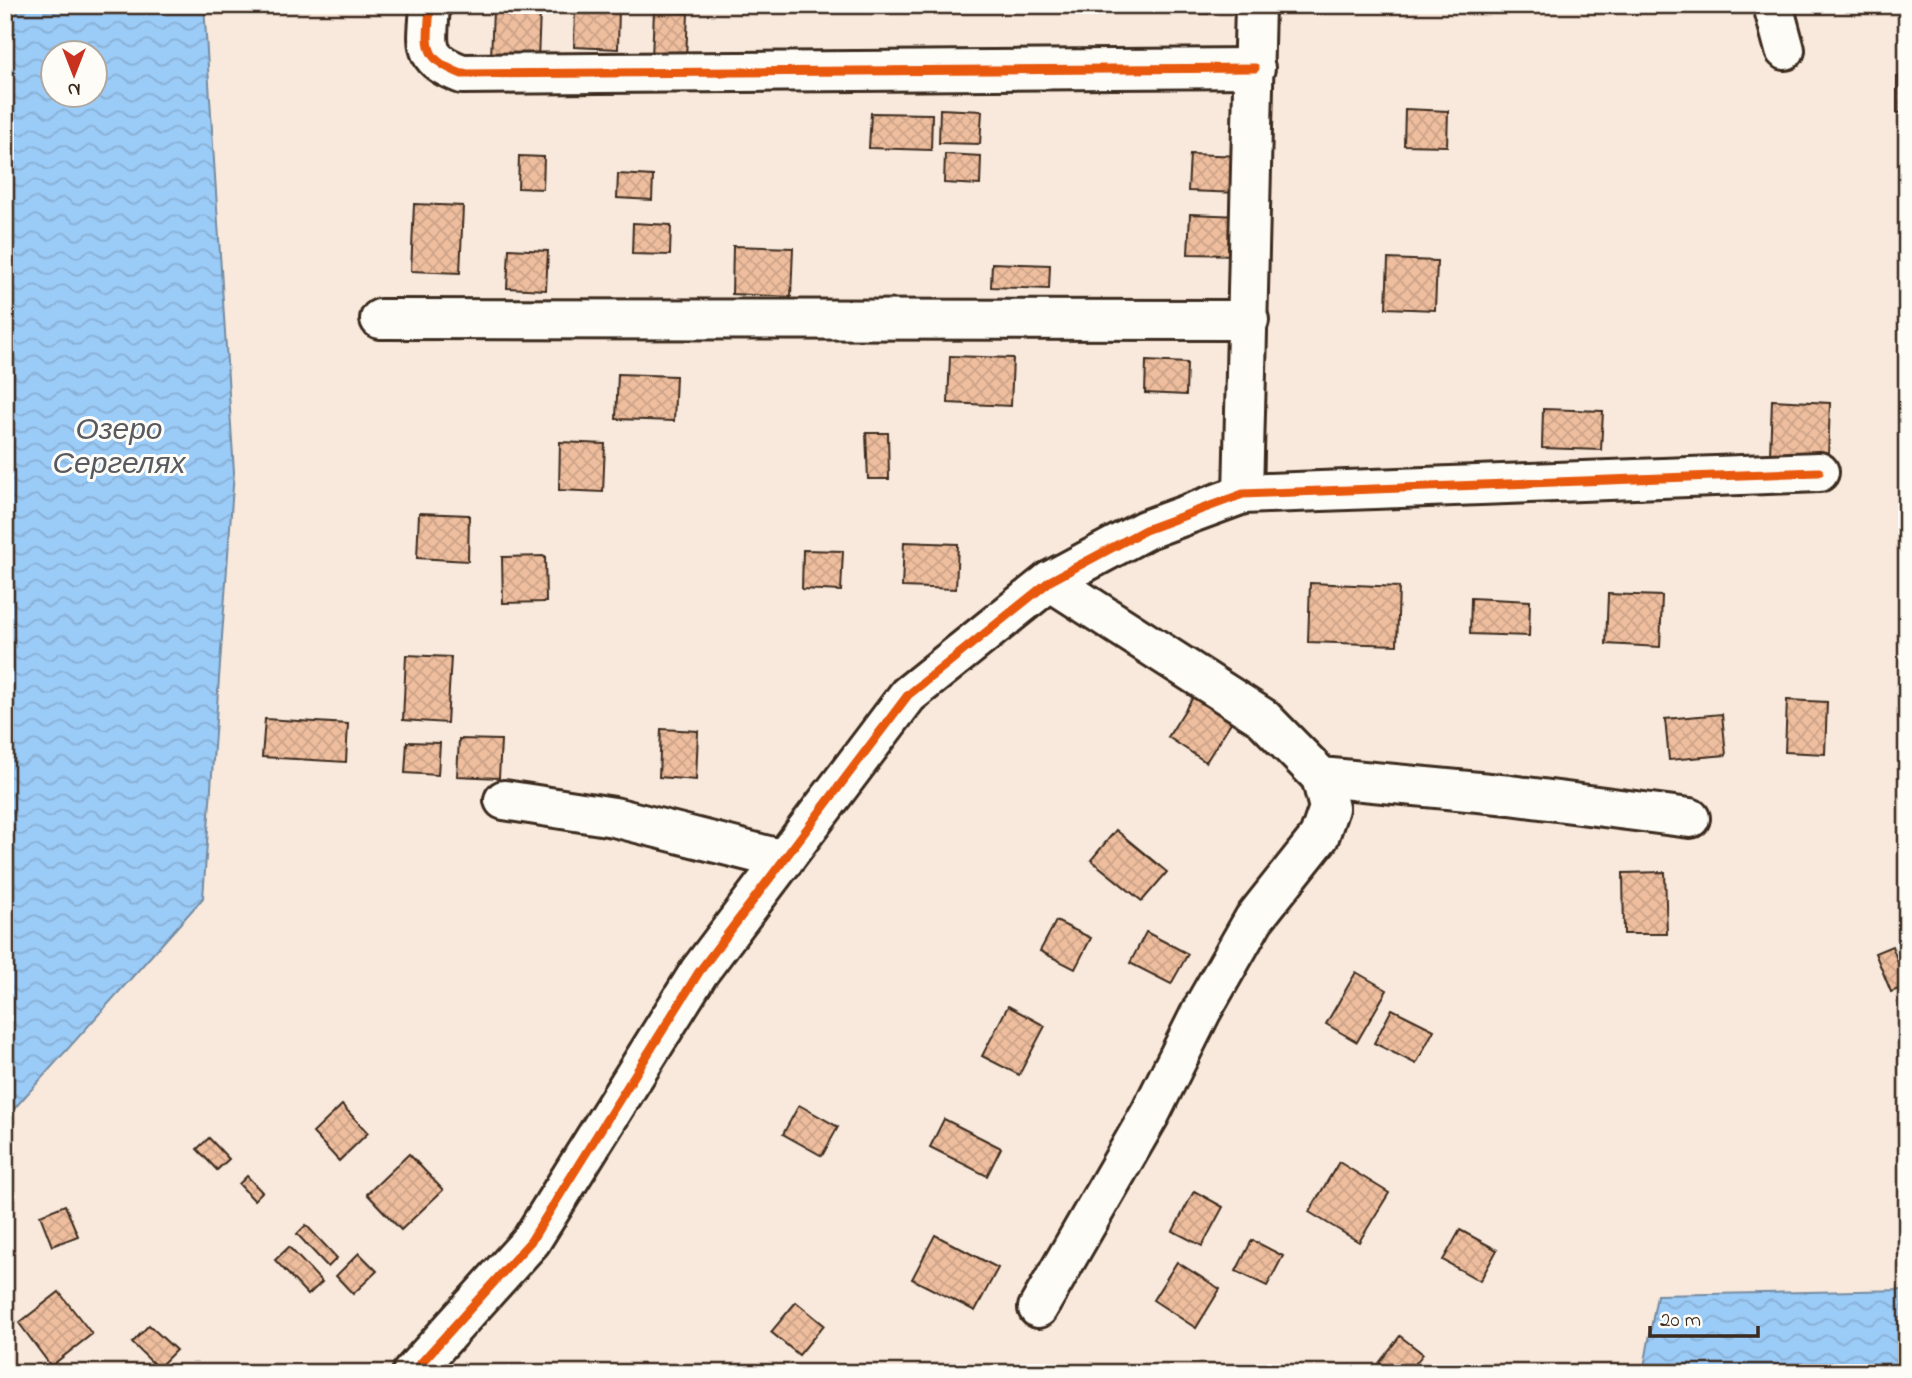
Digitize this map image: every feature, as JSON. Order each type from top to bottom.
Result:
[{"type":"street","points":[[430,5],[428,46],[438,65],[462,74],[1255,68]]},
{"type":"street","points":[[1243,494],[1255,5]]},
{"type":"street","points":[[1773,5],[1785,50]]},
{"type":"street","points":[[380,319],[1249,320]]},
{"type":"street","points":[[412,1373],[531,1241],[699,972],[908,695],[1050,580],[1145,530],[1243,494],[1819,472]]},
{"type":"street","points":[[1038,1308],[1150,1114],[1202,1010],[1254,919],[1319,837],[1329,808],[1321,777],[1263,718],[1050,580]]},
{"type":"street","points":[[1321,777],[1690,818]]},
{"type":"street","points":[[504,800],[614,817],[785,860]]},
{"type":"water","name":"Озеро Сергелях","points":[[5,5],[204,5],[234,472],[203,898],[5,1119]]},
{"type":"water","points":[[1907,1290],[1907,1373],[1643,1373],[1657,1295]]},
{"type":"building","points":[[575,5],[619,7],[618,49],[574,47]]},
{"type":"building","points":[[1167,5],[1208,5],[1208,14],[1166,12]]},
{"type":"building","points":[[493,10],[540,11],[538,60],[491,58]]},
{"type":"building","points":[[654,11],[688,13],[686,59],[652,57]]},
{"type":"building","points":[[1897,77],[1907,77],[1907,112],[1897,113]]},
{"type":"building","points":[[940,109],[982,111],[980,144],[939,143]]},
{"type":"building","points":[[1405,109],[1448,111],[1447,146],[1404,145]]},
{"type":"building","points":[[871,113],[932,114],[931,150],[869,148]]},
{"type":"building","points":[[945,154],[981,156],[980,185],[944,183]]},
{"type":"building","points":[[1190,154],[1241,156],[1239,193],[1188,191]]},
{"type":"building","points":[[519,156],[544,157],[543,189],[518,188]]},
{"type":"building","points":[[618,174],[653,176],[652,200],[617,198]]},
{"type":"building","points":[[414,204],[463,206],[460,273],[411,271]]},
{"type":"building","points":[[1190,214],[1241,216],[1239,255],[1188,254]]},
{"type":"building","points":[[633,223],[671,225],[670,255],[632,254]]},
{"type":"building","points":[[733,246],[793,248],[791,297],[732,294]]},
{"type":"building","points":[[509,249],[548,251],[546,290],[507,288]]},
{"type":"building","points":[[1388,259],[1437,261],[1435,310],[1386,308]]},
{"type":"building","points":[[992,263],[1050,265],[1049,289],[991,287]]},
{"type":"building","points":[[950,356],[1013,358],[1011,406],[948,403]]},
{"type":"building","points":[[1146,361],[1187,363],[1186,395],[1145,393]]},
{"type":"building","points":[[618,374],[676,376],[674,421],[616,419]]},
{"type":"building","points":[[1772,400],[1830,403],[1828,458],[1770,456]]},
{"type":"building","points":[[1543,409],[1603,411],[1601,450],[1542,448]]},
{"type":"building","points":[[866,433],[888,433],[889,479],[868,479]]},
{"type":"building","points":[[560,442],[605,444],[603,492],[559,490]]},
{"type":"building","points":[[419,513],[469,515],[468,561],[417,558]]},
{"type":"building","points":[[904,542],[958,544],[956,589],[902,587]]},
{"type":"building","points":[[803,550],[843,551],[841,591],[802,589]]},
{"type":"building","points":[[545,556],[546,602],[503,603],[502,557]]},
{"type":"building","points":[[1310,583],[1399,587],[1397,645],[1308,642]]},
{"type":"building","points":[[1608,594],[1662,596],[1660,647],[1606,644]]},
{"type":"building","points":[[1471,598],[1530,601],[1529,636],[1470,634]]},
{"type":"building","points":[[406,655],[451,657],[447,723],[403,720]]},
{"type":"building","points":[[1197,691],[1235,716],[1206,762],[1168,737]]},
{"type":"building","points":[[1787,700],[1827,702],[1825,754],[1785,752]]},
{"type":"building","points":[[1722,714],[1726,755],[1669,760],[1665,719]]},
{"type":"building","points":[[265,719],[348,724],[346,762],[262,757]]},
{"type":"building","points":[[661,729],[698,731],[696,780],[659,777]]},
{"type":"building","points":[[459,739],[501,740],[499,778],[457,776]]},
{"type":"building","points":[[407,742],[440,743],[438,775],[405,773]]},
{"type":"building","points":[[1116,830],[1167,872],[1142,901],[1091,860]]},
{"type":"building","points":[[1665,872],[1667,934],[1624,934],[1623,873]]},
{"type":"building","points":[[1056,921],[1091,938],[1075,969],[1040,951]]},
{"type":"building","points":[[1907,923],[1907,940],[1901,926]]},
{"type":"building","points":[[1146,932],[1188,954],[1171,984],[1130,963]]},
{"type":"building","points":[[1892,946],[1907,986],[1891,992],[1875,953]]},
{"type":"building","points":[[1356,972],[1387,990],[1357,1042],[1326,1024]]},
{"type":"building","points":[[1008,1006],[1045,1026],[1019,1075],[982,1056]]},
{"type":"building","points":[[1392,1009],[1434,1030],[1416,1064],[1374,1043]]},
{"type":"building","points":[[342,1105],[368,1133],[339,1161],[313,1133]]},
{"type":"building","points":[[799,1105],[838,1127],[822,1156],[783,1134]]},
{"type":"building","points":[[944,1119],[1001,1148],[987,1176],[930,1147]]},
{"type":"building","points":[[209,1138],[229,1159],[217,1170],[197,1149]]},
{"type":"building","points":[[409,1154],[443,1190],[401,1230],[367,1194]]},
{"type":"building","points":[[1339,1162],[1389,1193],[1359,1242],[1309,1212]]},
{"type":"building","points":[[247,1176],[262,1192],[254,1200],[239,1184]]},
{"type":"building","points":[[1194,1191],[1223,1207],[1202,1246],[1173,1231]]},
{"type":"building","points":[[65,1205],[78,1236],[52,1246],[40,1215]]},
{"type":"building","points":[[306,1225],[337,1258],[328,1267],[297,1234]]},
{"type":"building","points":[[1460,1230],[1497,1250],[1480,1281],[1443,1260]]},
{"type":"building","points":[[935,1235],[998,1268],[975,1311],[912,1279]]},
{"type":"building","points":[[1252,1240],[1283,1256],[1267,1286],[1236,1271]]},
{"type":"building","points":[[289,1247],[322,1282],[308,1295],[275,1260]]},
{"type":"building","points":[[359,1253],[377,1271],[353,1294],[336,1276]]},
{"type":"building","points":[[1177,1262],[1220,1289],[1196,1328],[1153,1300]]},
{"type":"building","points":[[59,1292],[92,1334],[51,1366],[19,1323]]},
{"type":"building","points":[[796,1302],[824,1325],[799,1355],[771,1332]]},
{"type":"building","points":[[5,1304],[15,1321],[5,1326]]},
{"type":"building","points":[[149,1325],[176,1350],[158,1368],[132,1343]]},
{"type":"building","points":[[1400,1336],[1423,1354],[1408,1373],[1391,1373],[1379,1363]]},
{"type":"cycle path","points":[[430,5],[428,40],[433,56],[448,68],[462,74],[1255,68]]},
{"type":"cycle path","points":[[412,1373],[531,1241],[699,972],[908,695],[1050,581],[1145,530],[1243,494],[1819,472]]}]
